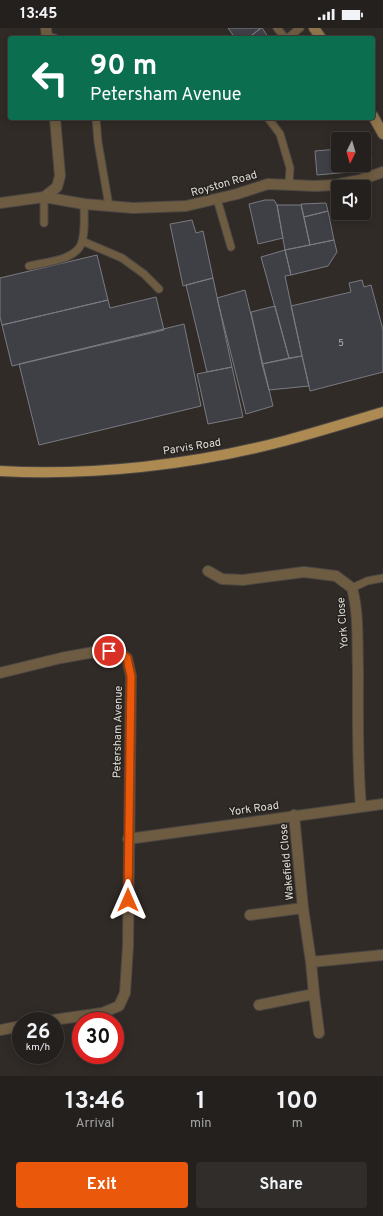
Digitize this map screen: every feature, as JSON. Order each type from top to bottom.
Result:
[{"type":"main road","name":"Parvis Road","points":[[0,471],[107,471],[205,458],[283,441],[383,412]]},
{"type":"street","points":[[0,203],[44,197],[57,187],[60,176],[55,120]]},
{"type":"street","points":[[375,120],[383,134]]},
{"type":"street","name":"Royston Road","points":[[44,197],[84,204],[133,208],[172,208],[217,199],[268,184],[315,186],[336,185],[360,180],[383,172]]},
{"type":"street","name":"York Close","points":[[208,571],[222,579],[243,580],[304,572],[336,576],[352,588],[355,601],[357,631],[358,778],[361,807]]},
{"type":"street","name":"Petersham Avenue","points":[[0,673],[61,658],[100,651],[118,651],[127,658],[131,676],[128,946],[125,993],[119,1006],[102,1013],[64,1018]]},
{"type":"street","name":"York Road","points":[[128,839],[294,815],[383,804]]},
{"type":"street","name":"Wakefield Close","points":[[294,815],[303,908],[319,1033]]},
{"type":"street","name":"Wakefield Close","points":[[250,915],[303,908]]},
{"type":"street","points":[[311,962],[383,955]]},
{"type":"street","points":[[259,1005],[314,994]]},
{"type":"street","points":[[0,1030],[12,1028]]},
{"type":"lane","points":[[277,28],[283,36]]},
{"type":"lane","points":[[290,36],[300,28]]},
{"type":"lane","points":[[96,120],[98,142],[109,206]]},
{"type":"lane","points":[[270,120],[280,134],[290,168],[289,184]]},
{"type":"lane","points":[[44,197],[44,222]]},
{"type":"lane","points":[[217,199],[231,247]]},
{"type":"lane","points":[[29,266],[70,255],[80,247],[82,241],[84,204]]},
{"type":"lane","points":[[82,241],[122,258],[144,274],[159,289]]},
{"type":"lane","points":[[352,588],[367,581],[383,578]]},
{"type":"building","points":[[228,28],[261,28],[251,36],[234,36]]},
{"type":"building","points":[[261,28],[268,36],[251,36]]},
{"type":"building","points":[[331,150],[331,172],[350,172],[317,175],[315,151]]},
{"type":"building","points":[[265,200],[274,200],[277,205],[283,238],[258,244],[249,204]]},
{"type":"building","points":[[326,203],[328,211],[304,217],[301,204]]},
{"type":"building","points":[[277,205],[301,205],[310,245],[285,250]]},
{"type":"building","points":[[328,211],[334,240],[310,245],[304,217]]},
{"type":"building","points":[[192,220],[196,233],[203,231],[213,278],[183,286],[170,224]]},
{"type":"building","points":[[334,240],[337,252],[328,266],[291,275],[285,250]]},
{"type":"building","points":[[285,250],[291,275],[285,276],[302,356],[289,358],[261,257]]},
{"type":"building","points":[[97,255],[108,300],[2,325],[0,317],[0,278]]},
{"type":"building","points":[[213,278],[232,367],[207,372],[186,285]]},
{"type":"building","points":[[362,280],[364,287],[371,285],[383,330],[383,372],[310,391],[291,306],[351,292],[349,283]]},
{"type":"building","points":[[245,290],[273,406],[246,414],[217,298]]},
{"type":"building","points":[[156,297],[164,330],[12,366],[2,325],[108,300],[110,308]]},
{"type":"building","points":[[275,306],[289,358],[262,364],[251,312]]},
{"type":"building","points":[[184,324],[201,406],[39,445],[19,364]]},
{"type":"building","points":[[302,356],[309,386],[269,390],[262,364]]},
{"type":"building","points":[[232,367],[243,417],[208,424],[197,374]]},
{"type":"route","points":[[109,651],[118,651],[127,658],[131,676],[128,780],[128,900]]}]
